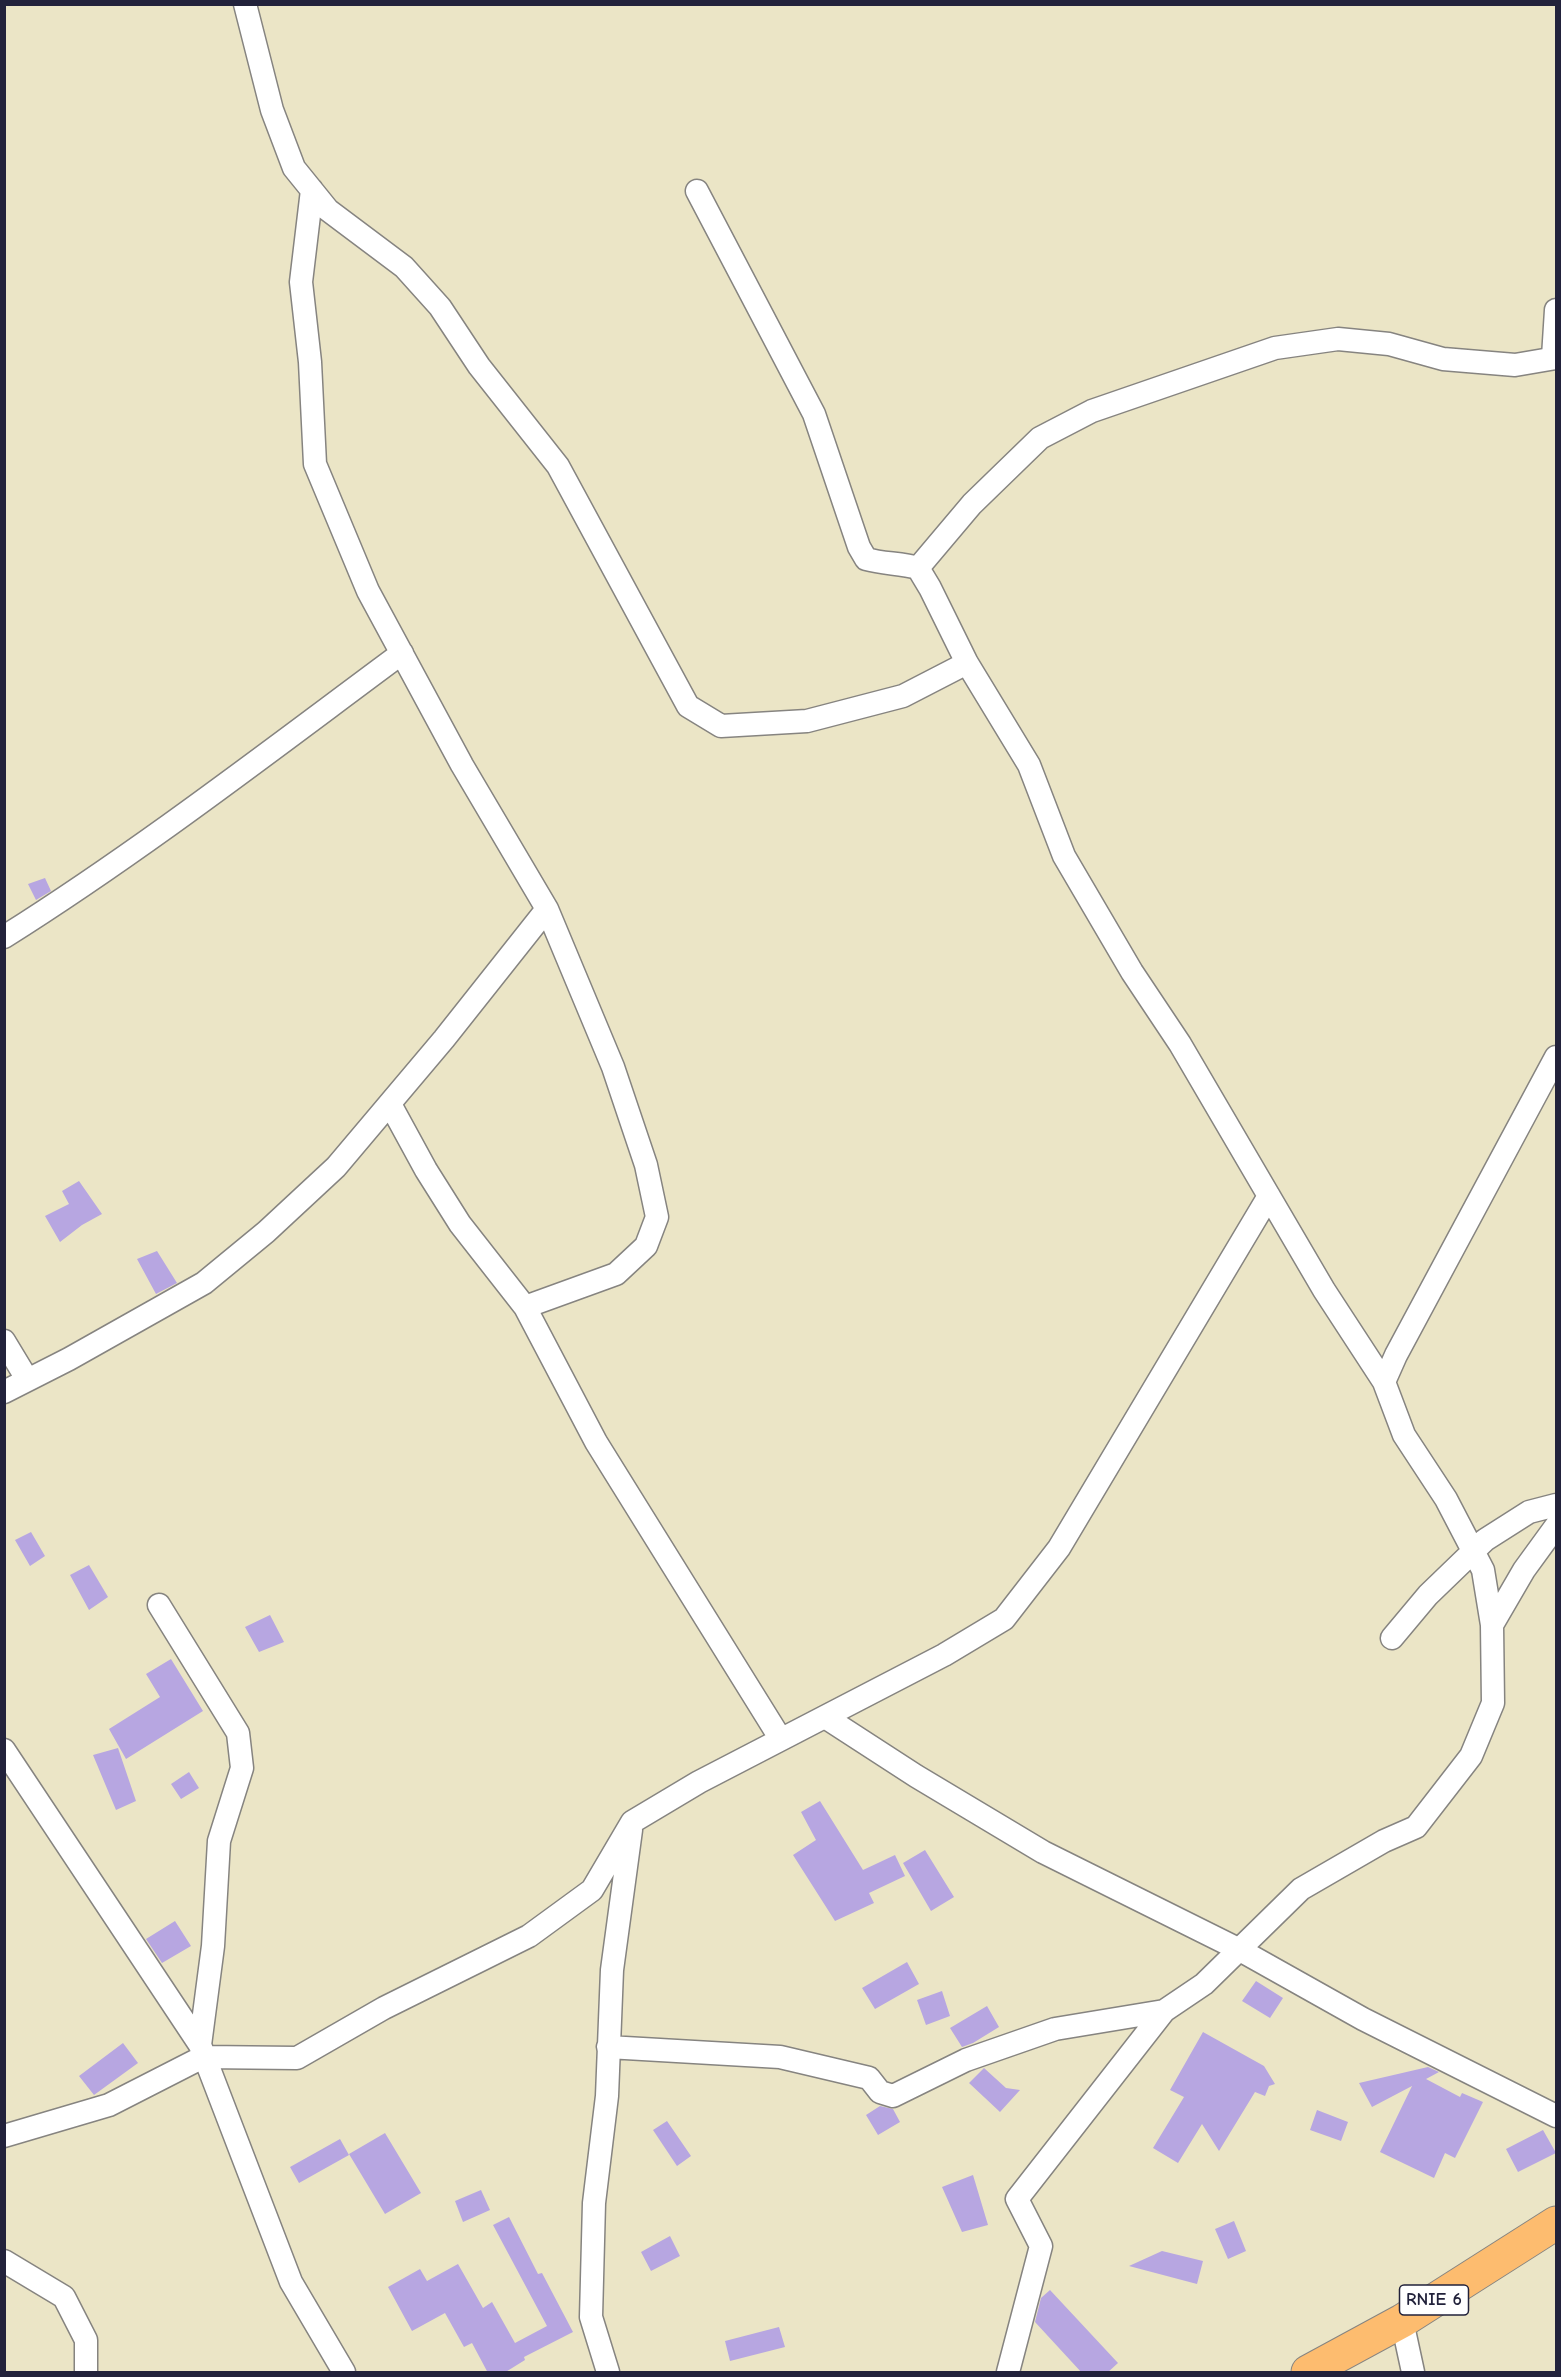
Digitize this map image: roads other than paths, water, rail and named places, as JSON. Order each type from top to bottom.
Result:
[{"type":"main road","name":"RNIE 6","points":[[1308,2373],[1402,2320],[1557,2223]]},
{"type":"street","points":[[245,4],[272,110],[294,168],[328,210],[404,267],[440,307],[479,366],[558,466],[688,706],[721,726],[807,721],[903,696],[967,663]]},
{"type":"street","points":[[312,190],[301,282],[310,363],[315,464],[368,591],[462,765],[547,909],[613,1067],[646,1165],[657,1217],[646,1246],[616,1274],[525,1307]]},
{"type":"street","points":[[697,191],[814,414],[859,547],[866,559],[918,568],[930,588],[967,663],[1029,765],[1064,856],[1132,972],[1180,1044],[1324,1290],[1384,1382],[1404,1435],[1446,1499],[1483,1570],[1492,1625],[1493,1703],[1471,1756],[1416,1827],[1384,1841],[1301,1889],[1204,1984],[1164,2011],[1017,2199],[1041,2246],[1008,2373]]},
{"type":"street","points":[[918,568],[972,504],[1040,438],[1092,411],[1275,348],[1338,339],[1389,344],[1443,360],[1515,365],[1555,358],[1557,310]]},
{"type":"street","points":[[4,937],[71,895],[178,819],[402,653]]},
{"type":"street","points":[[4,1392],[69,1359],[204,1283],[266,1232],[336,1167],[444,1040],[547,909]]},
{"type":"street","points":[[1384,1382],[1396,1355],[1554,1067]]},
{"type":"street","points":[[390,1104],[426,1170],[460,1224],[525,1307],[596,1442],[780,1738]]},
{"type":"street","points":[[4,2136],[109,2105],[202,2051],[297,2058],[384,2008],[530,1936],[592,1890],[632,1822],[699,1782],[944,1655],[1004,1619],[1059,1548],[1269,1196]]},
{"type":"street","points":[[4,1341],[27,1379]]},
{"type":"street","points":[[1392,1638],[1428,1595],[1485,1540],[1529,1512],[1557,1505]]},
{"type":"street","points":[[1492,1625],[1524,1570],[1557,1526]]},
{"type":"street","points":[[159,1605],[238,1733],[243,1768],[219,1841],[213,1946],[202,2051]]},
{"type":"street","points":[[825,1717],[916,1776],[1043,1852],[1240,1950],[1363,2019],[1557,2116]]},
{"type":"street","points":[[4,1750],[202,2051],[291,2282],[344,2373]]},
{"type":"street","points":[[608,2373],[591,2317],[594,2203],[607,2096],[612,1970],[632,1822]]},
{"type":"street","points":[[608,2047],[780,2057],[868,2078],[880,2092],[893,2096],[966,2060],[1055,2029],[1164,2011]]},
{"type":"street","points":[[4,2261],[64,2297],[86,2340],[86,2373]]},
{"type":"street","points":[[1402,2320],[1413,2373]]}]
